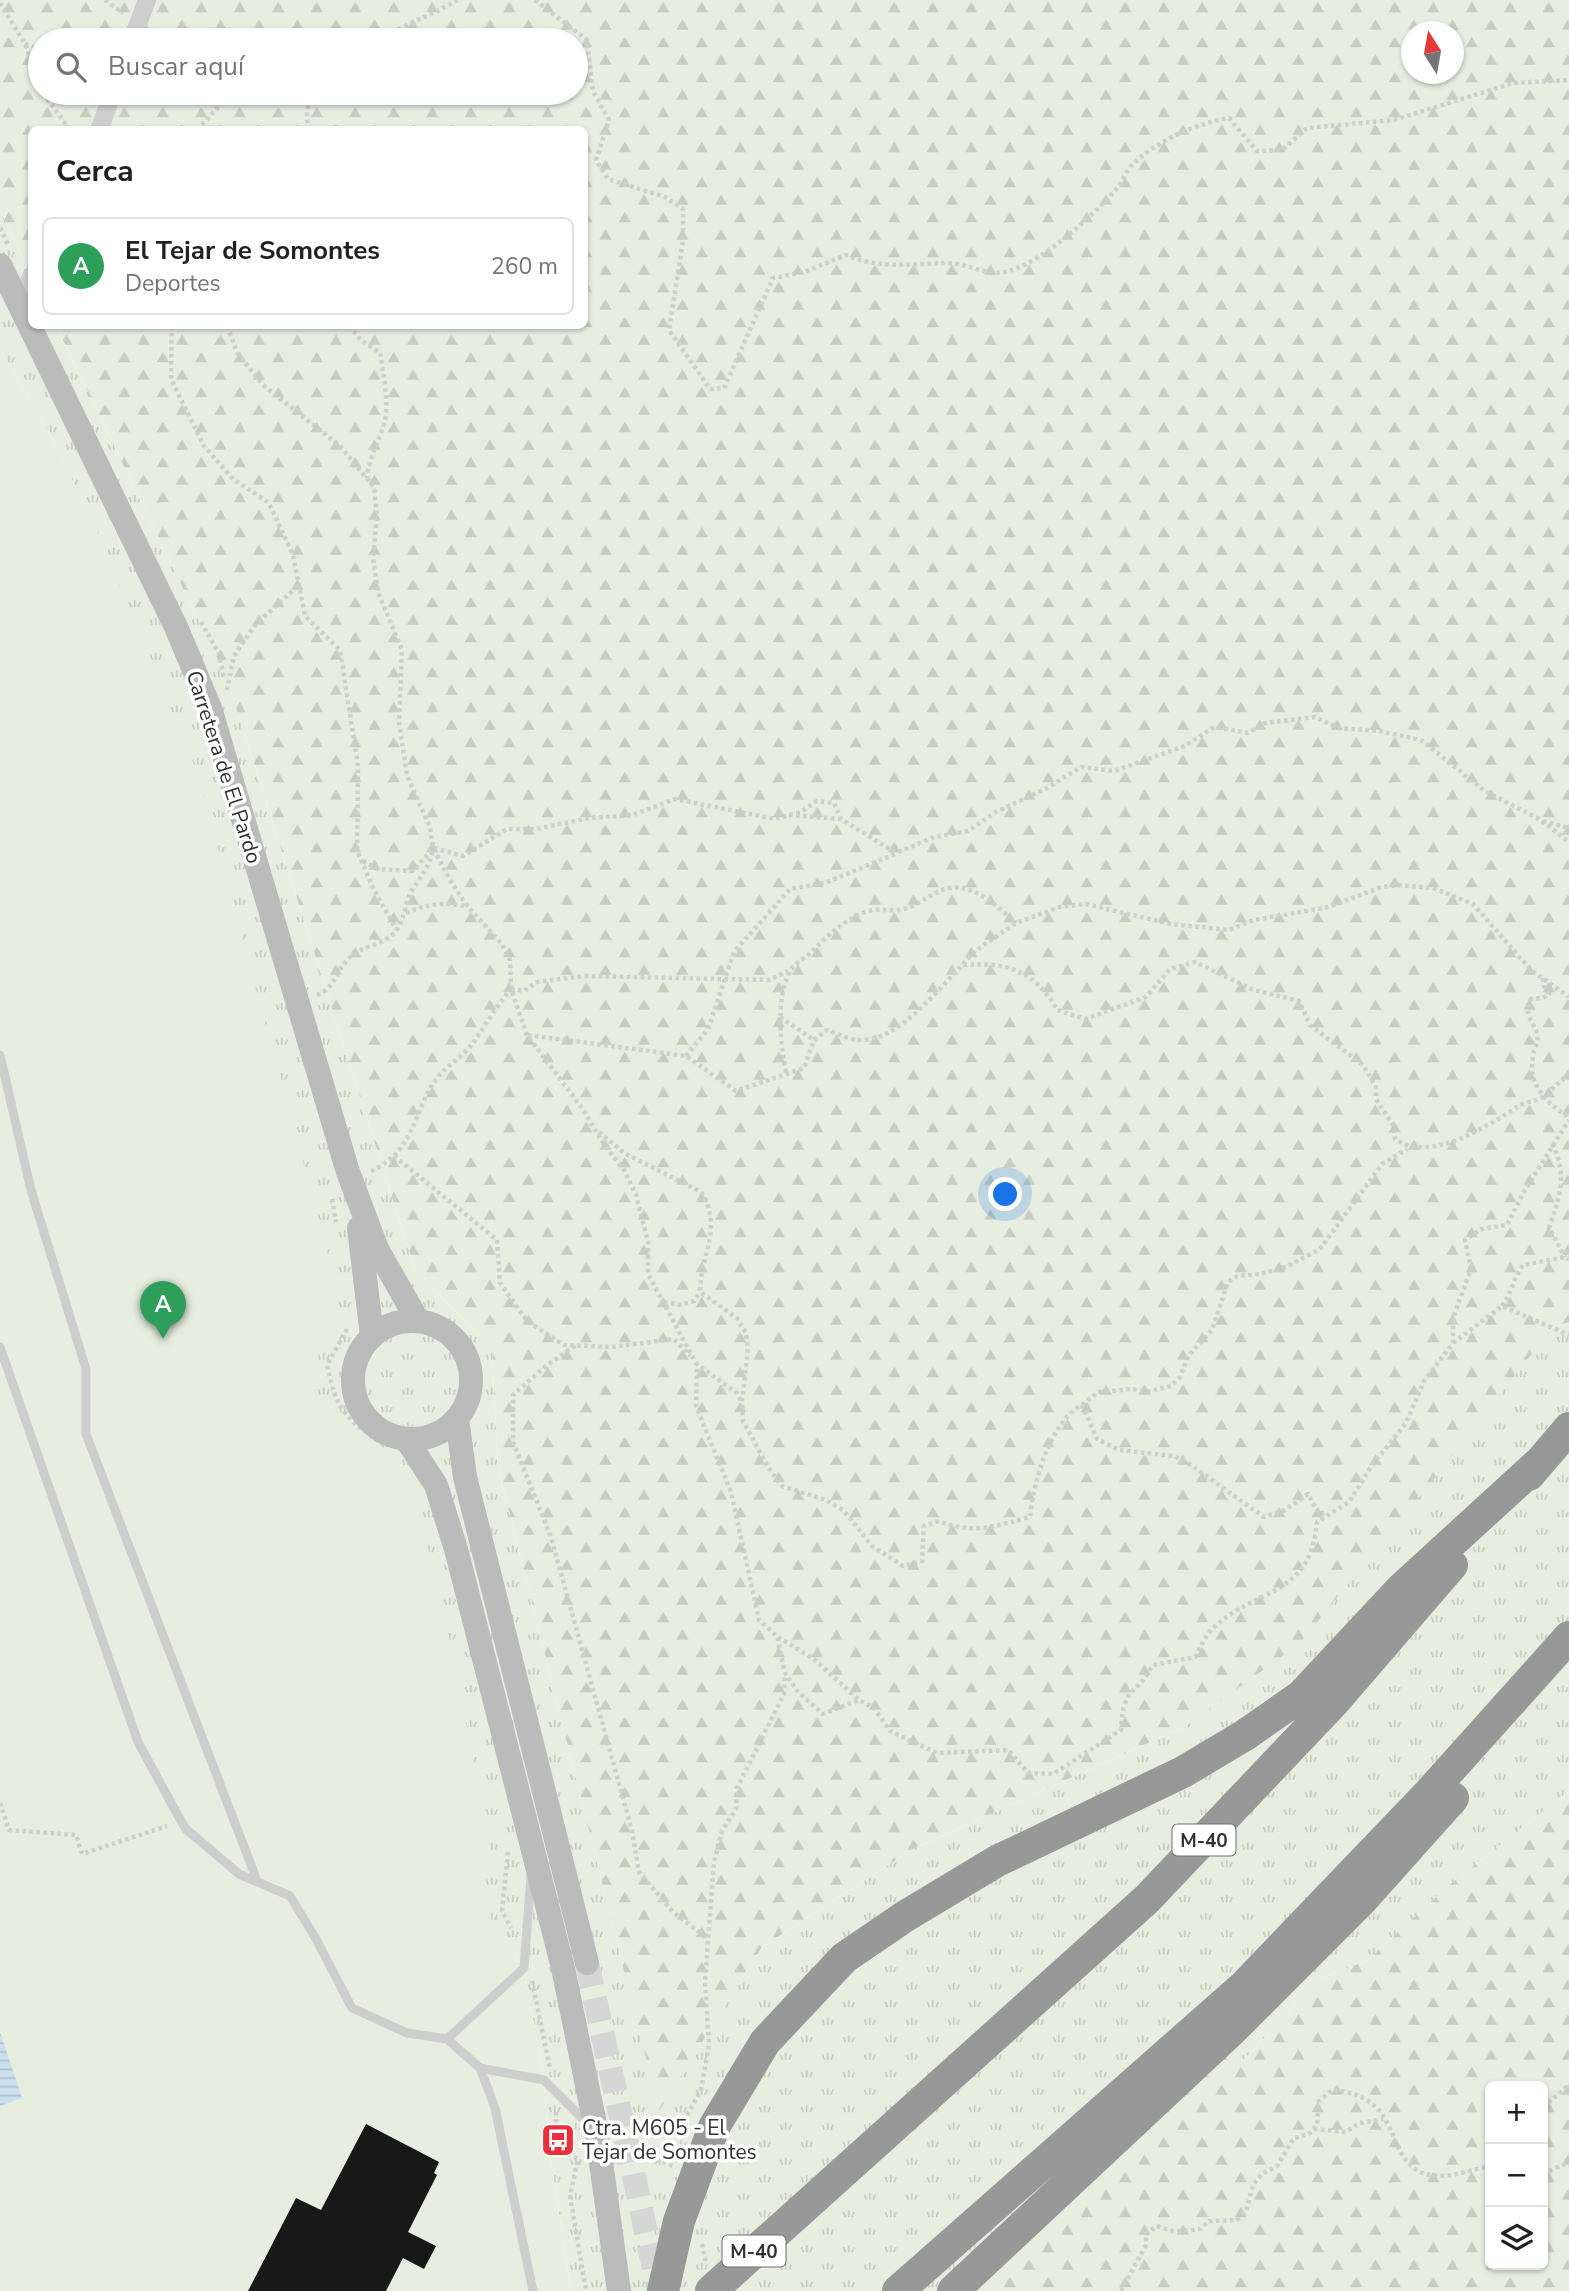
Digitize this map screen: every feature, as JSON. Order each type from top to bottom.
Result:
[{"type":"highway","name":"M-40","points":[[709,2279],[798,2212],[1147,1899],[1333,1703],[1569,1428]]},
{"type":"highway","points":[[663,2291],[678,2221],[714,2127],[765,2042],[844,1958],[904,1917],[997,1861],[1183,1772],[1245,1735],[1301,1696],[1402,1588],[1542,1460]]},
{"type":"highway","points":[[898,2291],[1244,1986],[1430,1792],[1569,1637]]},
{"type":"highway","points":[[953,2291],[1233,2029],[1351,1911],[1569,1668]]},
{"type":"street","points":[[136,28],[147,0]]},
{"type":"street","points":[[101,126],[108,105]]},
{"type":"street","name":"Carretera de El Pardo","points":[[0,265],[28,324]]},
{"type":"street","points":[[18,303],[28,283]]},
{"type":"street","name":"Carretera de El Pardo","points":[[31,329],[176,627],[209,708],[348,1172],[377,1249],[418,1321]]},
{"type":"street","name":"Carretera de El Pardo","points":[[348,1172],[363,1253],[372,1336]]},
{"type":"street","points":[[397,1443],[434,1434],[457,1419],[468,1400],[471,1379],[467,1358],[456,1340],[438,1327],[418,1321],[393,1324],[372,1336],[358,1354],[352,1376],[355,1399],[367,1419],[397,1443],[436,1485],[456,1549],[563,1968],[597,2134],[619,2291]]},
{"type":"street","points":[[457,1419],[465,1477],[587,1964]]},
{"type":"lane","points":[[0,1055],[31,1190],[86,1369],[86,1434],[256,1878]]},
{"type":"lane","points":[[0,1347],[138,1742],[181,1821],[186,1829],[239,1874],[256,1878],[290,1896],[352,2008],[407,2033],[447,2039],[480,2068],[495,2108],[533,2291]]},
{"type":"lane","points":[[447,2039],[524,1968],[533,1854]]},
{"type":"lane","points":[[480,2068],[544,2080],[597,2134]]},
{"type":"path","points":[[400,28],[435,14],[458,0]]},
{"type":"path","points":[[535,0],[571,28]]},
{"type":"path","points":[[0,3],[28,52]]},
{"type":"path","points":[[588,48],[593,91],[608,120],[596,160],[608,179],[665,197],[683,209],[683,241],[668,330],[710,388],[724,388],[773,278],[804,272],[846,255],[866,264],[949,262],[989,274],[1013,270],[1062,241],[1115,191],[1132,164],[1161,144],[1202,123],[1229,118],[1257,151],[1282,150],[1307,128],[1394,120],[1513,83],[1569,80]]},
{"type":"path","points":[[52,105],[68,126]]},
{"type":"path","points":[[201,126],[220,105]]},
{"type":"path","points":[[308,126],[309,105]]},
{"type":"path","points":[[172,329],[171,379],[204,446],[233,479],[269,503],[293,555],[305,615],[340,650],[358,766],[357,850],[397,929]]},
{"type":"path","points":[[228,329],[238,354],[262,385],[341,446],[374,487],[377,515],[373,558],[379,592],[402,650],[400,722],[407,776],[430,827],[433,848],[431,863],[411,892],[405,914],[397,929],[389,938],[353,953],[324,992],[296,1003]]},
{"type":"path","points":[[352,329],[361,340],[380,353],[383,378],[386,417],[369,459],[367,479]]},
{"type":"path","points":[[227,691],[234,656],[255,625],[298,586]]},
{"type":"path","points":[[686,1056],[708,1029],[734,953],[790,888],[825,883],[934,837],[968,831],[996,812],[1047,788],[1081,767],[1114,772],[1185,746],[1214,727],[1248,733],[1265,723],[1315,717],[1338,728],[1380,731],[1421,740],[1485,791],[1539,819],[1569,842]]},
{"type":"path","points":[[433,848],[463,856],[482,841],[507,829],[535,829],[590,818],[633,815],[675,799],[775,819],[801,812],[817,801],[834,803],[841,819]]},
{"type":"path","points":[[788,815],[841,819],[896,853]]},
{"type":"path","points":[[1539,819],[1569,828]]},
{"type":"path","points":[[360,859],[377,869],[412,871],[433,848]]},
{"type":"path","points":[[433,848],[468,907],[502,944],[510,960],[511,989],[527,1035],[600,1133],[624,1153],[701,1192],[709,1204],[713,1229],[700,1268],[700,1292],[694,1301],[681,1305],[663,1302]]},
{"type":"path","points":[[511,989],[524,991],[537,982],[584,976],[769,980],[790,970],[836,927],[852,918],[872,910],[891,912],[913,907],[931,898],[939,890],[952,887],[970,890],[994,903],[1016,923]]},
{"type":"path","points":[[527,1035],[686,1056],[736,1091],[804,1068],[814,1040],[827,1030],[860,1040],[894,1030],[915,1014],[975,951],[1016,923],[1060,907],[1086,904],[1171,924],[1229,930],[1254,920],[1329,907],[1381,887],[1433,888],[1472,904],[1531,970],[1569,997]]},
{"type":"path","points":[[405,914],[427,904],[450,902],[468,907]]},
{"type":"path","points":[[963,965],[986,962],[1021,970],[1048,993],[1058,1010],[1085,1019],[1146,997],[1170,969],[1195,961],[1254,990],[1299,1001],[1310,1025],[1363,1065],[1376,1087],[1376,1099],[1394,1125],[1395,1139],[1408,1148]]},
{"type":"path","points":[[786,1072],[780,1017],[790,970]]},
{"type":"path","points":[[1453,1343],[1453,1318],[1471,1269],[1465,1240],[1481,1229],[1507,1225],[1569,1119],[1542,1098],[1534,1081],[1536,1032],[1530,1024],[1528,1011],[1531,999],[1544,998],[1549,994],[1543,978]]},
{"type":"path","points":[[336,1223],[329,1183],[348,1172],[373,1171],[394,1156],[410,1138],[427,1093],[439,1075],[474,1042],[480,1029],[511,989]]},
{"type":"path","points":[[780,1017],[814,1040]]},
{"type":"path","points":[[700,1292],[737,1318],[746,1333],[748,1348],[742,1402],[743,1421],[755,1446],[782,1486],[826,1500],[844,1511],[872,1546],[903,1566],[922,1561],[924,1526],[939,1521],[959,1529],[977,1530],[1030,1517],[1031,1500],[1052,1435],[1069,1412],[1098,1392],[1133,1389],[1146,1392],[1171,1386],[1180,1377],[1188,1356],[1212,1330],[1228,1282],[1237,1276],[1260,1274],[1286,1267],[1320,1250],[1382,1164],[1408,1148],[1438,1147],[1507,1115],[1521,1104],[1542,1098],[1569,1075]]},
{"type":"path","points":[[582,1108],[624,1170],[636,1195],[648,1242],[648,1274],[697,1364],[696,1406],[731,1492],[759,1620],[777,1636],[814,1659],[859,1700],[874,1708],[890,1731],[937,1754],[1008,1750],[1028,1773],[1053,1774],[1121,1730],[1122,1704],[1136,1684],[1146,1678],[1153,1665],[1195,1657],[1211,1630],[1302,1571],[1315,1544],[1317,1521],[1349,1502],[1373,1464],[1406,1423],[1424,1381],[1453,1343],[1502,1306],[1511,1293],[1513,1279],[1523,1265],[1567,1258],[1549,1228],[1559,1199],[1562,1163],[1552,1144]]},
{"type":"path","points":[[394,1156],[497,1240],[500,1283],[527,1321],[564,1345],[612,1347],[674,1339],[697,1364],[737,1393],[742,1402]]},
{"type":"path","points":[[1502,1306],[1569,1335]]},
{"type":"path","points":[[354,1317],[327,1366],[333,1394],[349,1421],[397,1443]]},
{"type":"path","points":[[576,1346],[547,1365],[513,1395],[513,1442],[551,1537],[632,1832],[639,1872],[673,1912],[707,1938]]},
{"type":"path","points":[[1082,1405],[1097,1439],[1119,1450],[1174,1456],[1264,1517],[1285,1510],[1308,1494],[1319,1514],[1331,1511]]},
{"type":"path","points":[[687,2115],[701,2090],[709,2044],[705,2004],[707,1938],[714,1862],[722,1831],[736,1809],[737,1788],[784,1694],[785,1673],[777,1636]]},
{"type":"path","points":[[785,1673],[797,1690],[823,1714],[859,1700]]},
{"type":"path","points":[[0,1802],[9,1830],[76,1835],[82,1854],[181,1821]]},
{"type":"path","points":[[506,1844],[509,1857],[502,1911],[526,1956],[555,2092],[556,2148],[578,2159],[570,2196],[586,2291]]},
{"type":"path","points":[[1548,2103],[1569,2085]]},
{"type":"path","points":[[1314,2129],[1317,2125],[1319,2101],[1333,2089],[1354,2092],[1378,2109],[1410,2164],[1430,2175],[1485,2166]]},
{"type":"path","points":[[1123,2289],[1146,2245],[1146,2234],[1157,2226],[1175,2232],[1200,2229],[1209,2221],[1237,2220],[1246,2211],[1253,2185],[1263,2173],[1277,2166],[1294,2138],[1314,2129],[1346,2132],[1360,2123],[1383,2119]]},
{"type":"path","points":[[611,2163],[641,2155],[657,2158],[677,2168]]},
{"type":"path","points":[[1548,2172],[1569,2162]]},
{"type":"path","points":[[702,2242],[709,2279]]},
{"type":"green space","points":[[0,0],[1569,0],[1569,1322],[1552,1328],[1427,1488],[1299,1644],[1186,1726],[913,1849],[762,1947],[659,2111],[498,1467],[492,1350],[415,1269],[227,679],[57,329],[588,329],[588,126],[28,126],[28,269],[0,210]]},
{"type":"green space","points":[[0,210],[28,269],[28,329],[57,329],[227,679],[415,1269],[492,1350],[498,1467],[659,2110],[762,1947],[913,1849],[1186,1726],[1552,1328],[1569,1322],[1569,1791],[1449,1885],[1368,1960],[1319,1979],[1239,2065],[1226,2054],[979,2291],[571,2291],[548,2141],[544,2080],[524,1968],[514,1955],[435,2015],[0,351],[87,511],[54,442],[0,349]]},
{"type":"green space","points":[[0,349],[54,442],[97,531],[197,772],[336,1284],[337,1316],[314,1362],[318,1401],[339,1434],[388,1465],[416,1497],[448,1631],[490,1845],[484,1901],[490,1924],[524,1968],[544,2080],[548,2141],[571,2291],[0,2291]]},
{"type":"green space","points":[[1569,1791],[1569,2291],[977,2291],[1226,2053],[1240,2064],[1319,1979],[1368,1960],[1449,1885]]},
{"type":"water","points":[[0,2032],[22,2098],[0,2106]]},
{"type":"building","points":[[366,2124],[439,2162],[434,2173],[437,2175],[408,2232],[436,2246],[424,2269],[403,2258],[386,2291],[248,2291],[296,2198],[321,2210]]},
{"type":"tunnel","points":[[587,1963],[659,2291]]},
{"type":"place","name":"El Tejar de Somontes","points":[[163,1339]]},
{"type":"place","name":"Ctra. M605 - El Tejar de Somontes","points":[[558,2140]]}]
